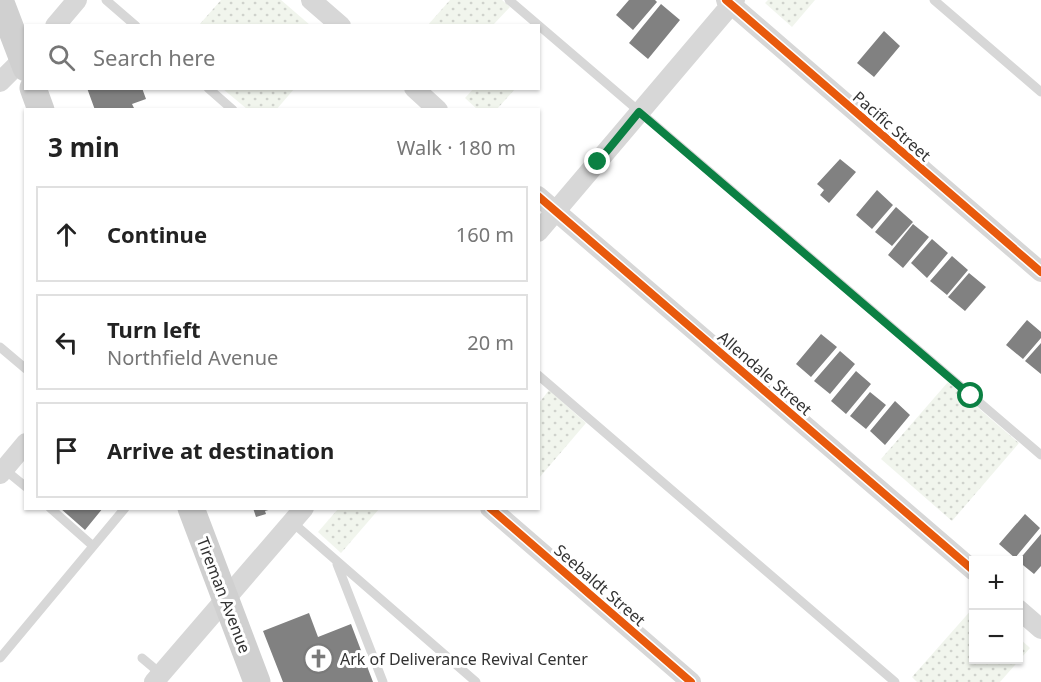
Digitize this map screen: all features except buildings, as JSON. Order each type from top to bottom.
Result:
[{"type":"street","points":[[0,0],[24,61],[0,82]]},
{"type":"street","points":[[57,24],[76,0]]},
{"type":"street","points":[[311,0],[339,24]]},
{"type":"street","points":[[540,230],[730,2]]},
{"type":"street","name":"Pacific Street","points":[[730,2],[1041,272]]},
{"type":"street","points":[[34,90],[40,108]]},
{"type":"street","points":[[416,90],[436,108]]},
{"type":"street","name":"Allendale Street","points":[[540,198],[969,567]]},
{"type":"street","points":[[2,471],[24,445]]},
{"type":"street","name":"Tireman Avenue","points":[[192,510],[257,682]]},
{"type":"street","name":"Seebaldt Street","points":[[492,510],[691,682]]},
{"type":"street","points":[[157,678],[298,515]]},
{"type":"street","points":[[1019,610],[1041,628]]},
{"type":"lane","points":[[106,0],[134,24]]},
{"type":"lane","points":[[509,0],[537,24]]},
{"type":"lane","points":[[934,0],[1041,92]]},
{"type":"lane","points":[[540,27],[1041,455]]},
{"type":"lane","points":[[210,90],[230,108]]},
{"type":"lane","points":[[0,347],[24,367]]},
{"type":"lane","points":[[540,377],[895,682]]},
{"type":"lane","points":[[2,471],[24,486]]},
{"type":"lane","points":[[52,510],[93,546]]},
{"type":"lane","points":[[0,658],[123,510]]},
{"type":"lane","points":[[298,515],[336,561],[476,682]]},
{"type":"lane","points":[[336,561],[383,682]]},
{"type":"lane","points":[[142,658],[157,678]]},
{"type":"shaded area","points":[[221,0],[281,0],[309,24],[200,24]]},
{"type":"shaded area","points":[[450,0],[502,0],[510,7],[494,24],[429,24]]},
{"type":"shaded area","points":[[768,0],[815,0],[792,27],[765,3]]},
{"type":"shaded area","points":[[224,90],[293,90],[278,108],[246,108]]},
{"type":"shaded area","points":[[472,90],[514,90],[498,108],[476,108],[465,98]]},
{"type":"shaded area","points":[[948,382],[1019,443],[952,521],[881,459]]},
{"type":"shaded area","points":[[549,390],[586,423],[540,477],[540,402]]},
{"type":"shaded area","points":[[337,510],[378,510],[341,553],[318,532]]},
{"type":"shaded area","points":[[969,613],[969,664],[1016,664],[1000,682],[917,682],[912,677]]},
{"type":"shaded area","points":[[1023,642],[1030,648],[1023,656]]},
{"type":"cycle path","points":[[726,0],[1041,272]]},
{"type":"cycle path","points":[[540,198],[969,567]]},
{"type":"cycle path","points":[[492,510],[691,682]]},
{"type":"place","name":"Ark of Deliverance Revival Center","points":[[319,659]]},
{"type":"route","points":[[598,162],[639,112],[971,396]]}]
